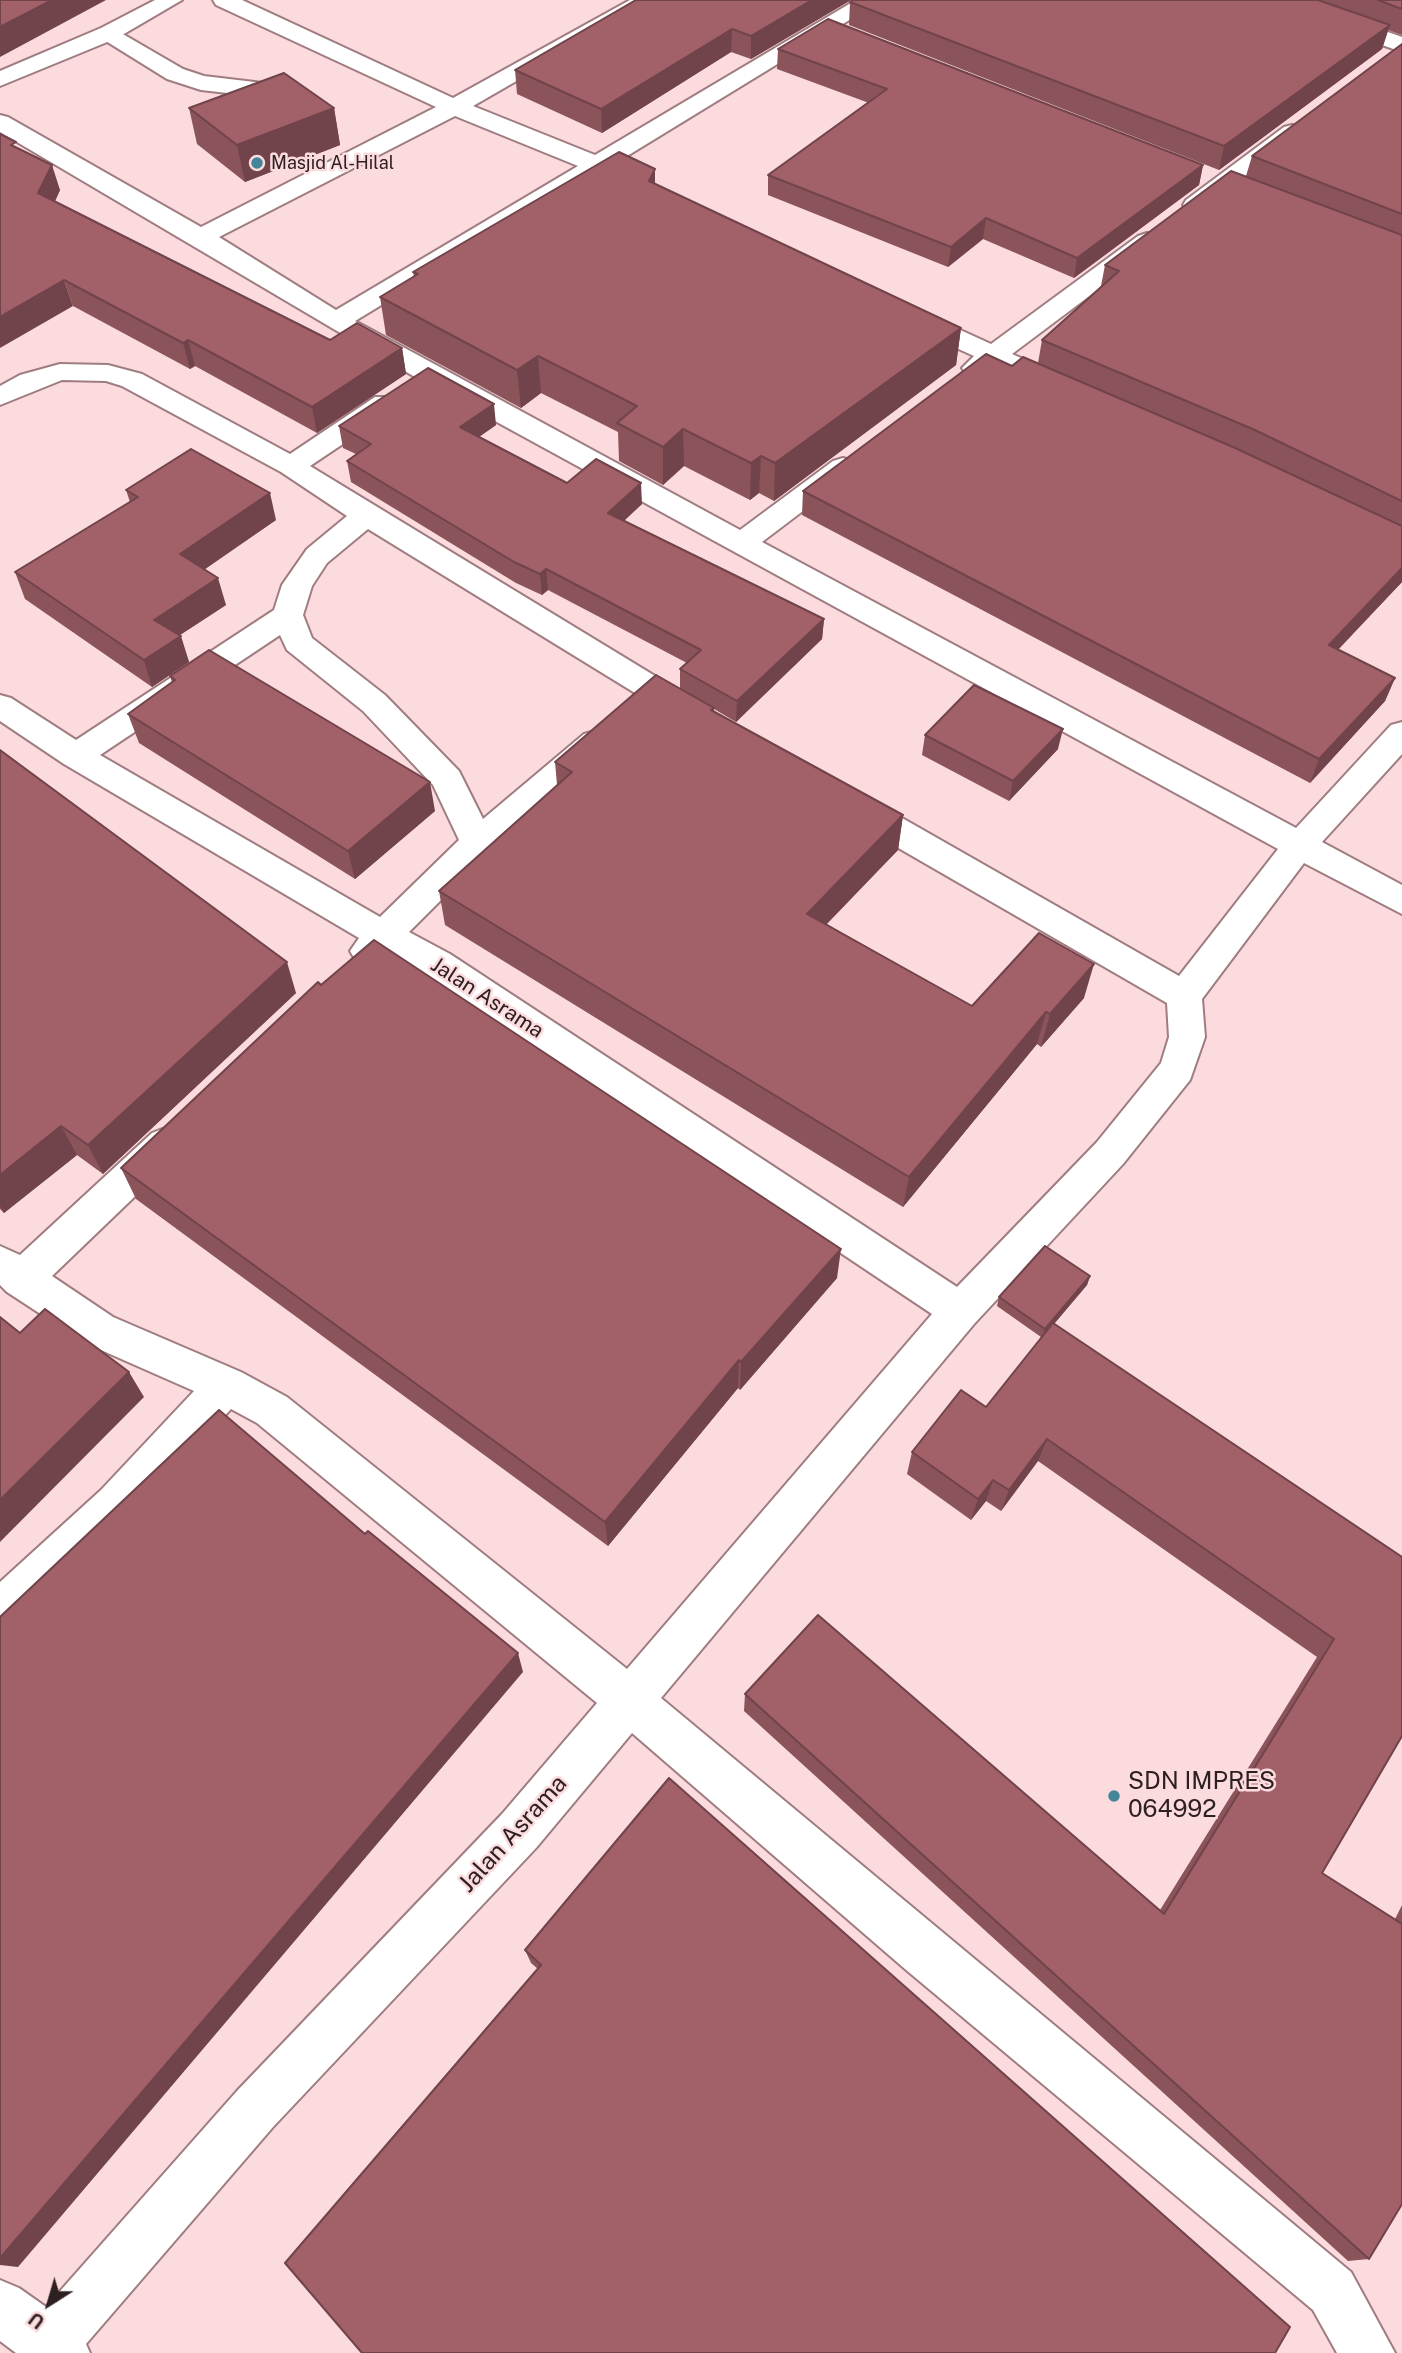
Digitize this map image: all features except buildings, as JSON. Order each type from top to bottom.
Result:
[{"type":"street","points":[[0,79],[109,33],[171,0]]},
{"type":"street","points":[[224,0],[454,107],[595,164],[669,200]]},
{"type":"street","points":[[201,237],[454,107],[646,0]]},
{"type":"street","points":[[336,321],[871,0]]},
{"type":"street","points":[[1276,0],[1402,46],[1380,65]]},
{"type":"street","points":[[824,27],[850,37]]},
{"type":"street","points":[[109,33],[175,74],[201,83],[288,93]]},
{"type":"street","points":[[959,381],[1313,115]]},
{"type":"street","points":[[0,121],[430,374],[1402,901]]},
{"type":"street","points":[[1199,173],[1250,193]]},
{"type":"street","points":[[892,309],[1078,394]]},
{"type":"street","points":[[0,397],[30,381],[60,372],[108,373],[132,380],[291,466],[637,706],[714,726]]},
{"type":"street","points":[[291,466],[430,374]]},
{"type":"street","points":[[741,543],[861,454]]},
{"type":"street","points":[[366,516],[317,556],[297,585],[288,615],[298,643],[374,703],[447,779],[477,843]]},
{"type":"street","points":[[76,756],[288,615]]},
{"type":"street","name":"Jalan Asrama","points":[[0,706],[76,756],[437,964],[960,1311]]},
{"type":"street","points":[[344,974],[477,843],[637,706]]},
{"type":"street","points":[[835,795],[1184,996],[1299,846],[1402,733]]},
{"type":"street","name":"Jalan Asrama","points":[[57,2348],[255,2109],[519,1831],[960,1311],[1110,1153],[1177,1069],[1187,1037],[1184,996]]},
{"type":"street","points":[[193,1117],[11,1272],[99,1330],[226,1385],[272,1410],[547,1631],[628,1702],[1332,2291],[1367,2353]]},
{"type":"street","points":[[0,1612],[116,1504],[226,1385]]},
{"type":"street","points":[[0,2307],[57,2348]]},
{"type":"place","name":"Masjid Al-Hilal","points":[[257,163]]},
{"type":"place","name":"SDN IMPRES 064992","points":[[1114,1796]]}]
